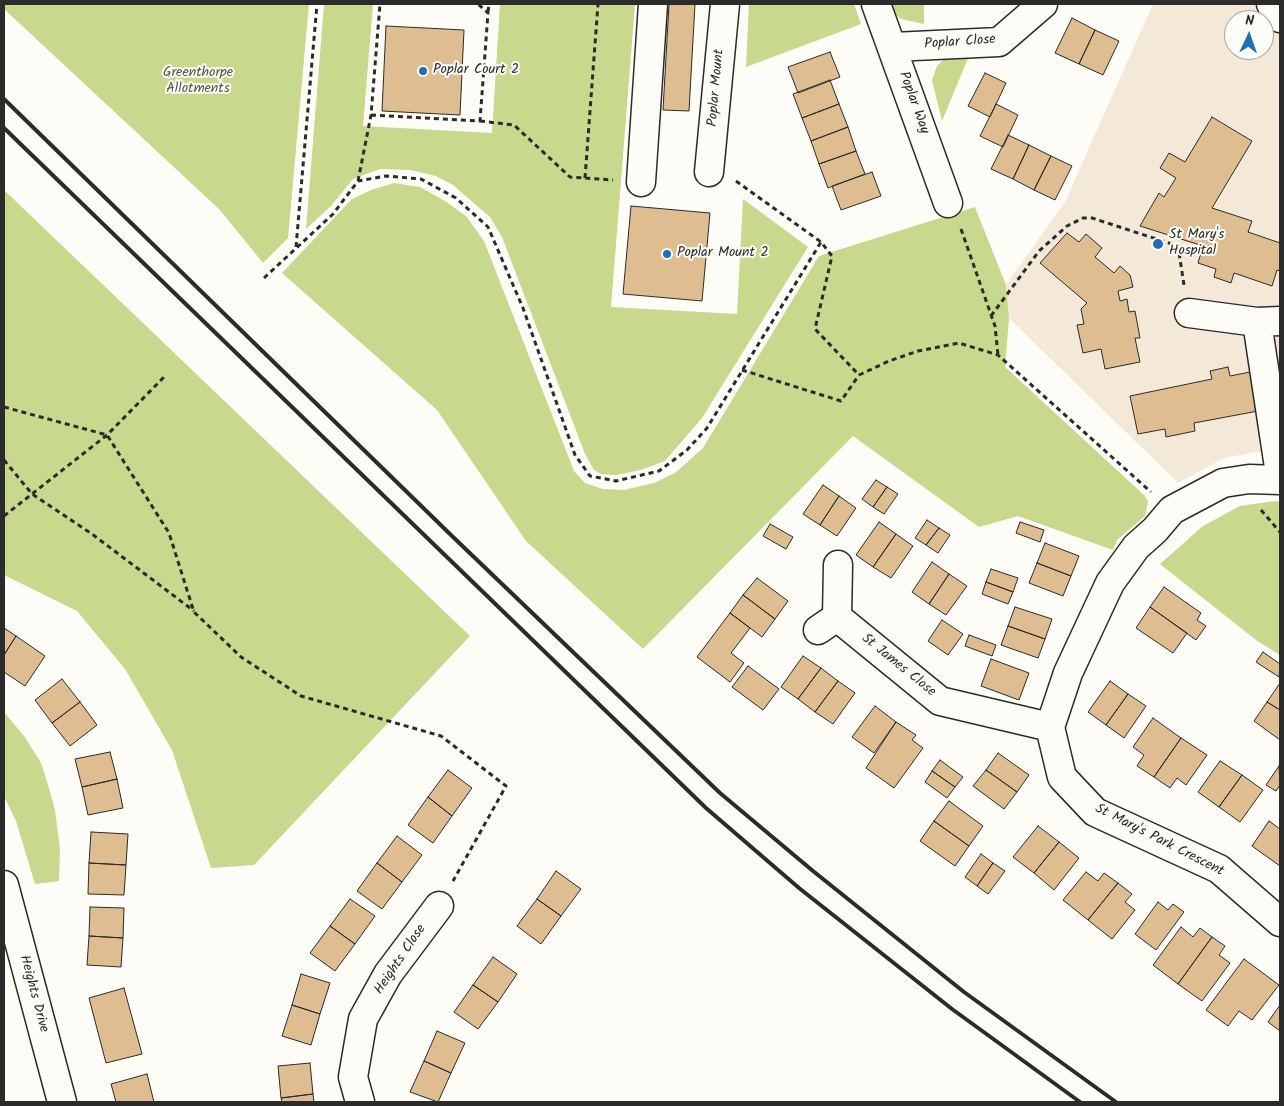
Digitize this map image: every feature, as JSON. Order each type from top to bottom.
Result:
[{"type":"street","points":[[640,182],[653,4]]},
{"type":"street","name":"Poplar Mount","points":[[709,172],[725,4]]},
{"type":"street","name":"Poplar Way","points":[[876,4],[948,203]]},
{"type":"street","name":"Poplar Close","points":[[893,47],[999,42],[1043,4]]},
{"type":"street","points":[[1271,4],[1280,18]]},
{"type":"street","points":[[1189,312],[1269,321],[1280,474]]},
{"type":"street","points":[[1050,727],[1068,672],[1110,583],[1136,547],[1155,530],[1172,510],[1223,483],[1249,478],[1280,480]]},
{"type":"street","name":"St James Close","points":[[838,565],[828,624],[940,701],[1050,727]]},
{"type":"street","name":"St Mary's Park Crescent","points":[[1050,727],[1062,777],[1095,812],[1219,868],[1280,922]]},
{"type":"street","name":"Heights Drive","points":[[4,888],[62,1102]]},
{"type":"street","name":"Heights Close","points":[[360,1102],[353,1077],[363,1020],[388,974],[439,906]]},
{"type":"path","points":[[296,247],[317,4]]},
{"type":"path","points":[[264,278],[333,214],[358,181],[371,116],[380,4]]},
{"type":"path","points":[[478,4],[488,13]]},
{"type":"path","points":[[480,121],[489,4]]},
{"type":"path","points":[[371,116],[514,124],[570,177],[585,178],[598,4]]},
{"type":"path","points":[[709,172],[735,180],[821,242],[832,256],[815,329],[859,375]]},
{"type":"path","points":[[358,181],[386,176],[421,179],[456,198],[488,227],[523,308],[575,455],[590,476],[616,481],[660,471],[687,450],[707,428],[821,242]]},
{"type":"path","points":[[948,203],[966,239],[995,326],[998,355]]},
{"type":"path","points":[[991,316],[1039,251],[1067,226],[1082,218],[1092,218],[1178,246],[1189,312]]},
{"type":"path","points":[[742,370],[841,401],[859,375],[889,360],[918,351],[959,343],[998,355],[1172,510]]},
{"type":"path","points":[[4,516],[107,435],[165,376]]},
{"type":"path","points":[[4,406],[107,435],[169,534],[194,612]]},
{"type":"path","points":[[4,460],[32,494],[92,534],[194,612],[242,657],[302,696],[441,736],[506,786],[439,906]]},
{"type":"shaded area","name":"St Mary's Hospital","points":[[1153,4],[1280,4],[1280,454],[1256,452],[1224,458],[1178,483],[1009,318],[1006,285],[1065,202]]},
{"type":"green space","name":"Greenthorpe Allotments","points":[[4,4],[309,4],[288,238],[263,263],[220,210],[4,9]]},
{"type":"green space","points":[[324,4],[373,4],[363,126],[492,133],[500,4],[635,4],[611,307],[737,314],[743,199],[808,247],[702,418],[665,461],[641,470],[616,475],[601,474],[594,470],[585,454],[502,237],[490,217],[453,185],[436,176],[410,170],[380,169],[353,179],[331,206],[306,229]]},
{"type":"green space","points":[[749,4],[854,4],[861,24],[746,67]]},
{"type":"green space","points":[[890,4],[924,4],[924,24],[901,19],[894,13]]},
{"type":"green space","points":[[953,56],[969,56],[942,121],[932,80],[937,66],[944,59]]},
{"type":"green space","points":[[394,183],[420,187],[466,216],[484,241],[574,471],[585,483],[603,489],[624,490],[654,483],[675,473],[703,448],[819,256],[975,207],[1006,285],[1009,318],[1005,367],[1144,495],[1148,501],[1145,516],[1117,540],[1113,550],[1018,516],[979,527],[853,436],[643,649],[526,541],[437,410],[282,273],[352,199],[371,190]]},
{"type":"green space","points":[[4,190],[470,636],[254,865],[211,868],[172,750],[125,669],[77,611],[4,575]]},
{"type":"green space","points":[[1280,502],[1280,655],[1256,640],[1160,564],[1203,526],[1240,506]]},
{"type":"green space","points":[[4,712],[24,736],[41,763],[55,810],[60,850],[59,881],[35,884],[16,821],[4,796]]},
{"type":"building","points":[[669,4],[695,4],[689,111],[663,110]]},
{"type":"building","points":[[1072,18],[1095,30],[1079,64],[1055,53]]},
{"type":"building","name":"Poplar Court 2","points":[[386,26],[464,30],[460,115],[382,111]]},
{"type":"building","points":[[1095,30],[1119,41],[1103,75],[1079,64]]},
{"type":"building","points":[[830,52],[840,77],[798,93],[788,67]]},
{"type":"building","points":[[985,73],[1006,83],[990,117],[968,106]]},
{"type":"building","points":[[830,80],[839,104],[802,118],[793,94]]},
{"type":"building","points":[[839,104],[848,127],[811,141],[802,118]]},
{"type":"building","points":[[996,104],[1018,115],[1003,147],[980,136]]},
{"type":"building","points":[[1212,117],[1252,141],[1212,208],[1252,221],[1248,232],[1280,243],[1280,271],[1277,270],[1272,286],[1234,273],[1231,283],[1214,277],[1216,269],[1198,263],[1203,246],[1140,226],[1159,193],[1164,197],[1176,178],[1160,168],[1169,153],[1185,162]]},
{"type":"building","points":[[848,127],[856,151],[819,164],[811,141]]},
{"type":"building","points":[[1008,135],[1029,145],[1013,179],[991,169]]},
{"type":"building","points":[[1029,145],[1051,156],[1034,190],[1013,179]]},
{"type":"building","points":[[856,151],[865,174],[828,188],[819,164]]},
{"type":"building","points":[[1051,156],[1072,166],[1055,200],[1034,190]]},
{"type":"building","points":[[872,172],[881,196],[841,210],[832,186]]},
{"type":"building","name":"Poplar Mount 2","points":[[631,206],[710,213],[702,301],[623,294]]},
{"type":"building","points":[[1067,233],[1079,242],[1086,234],[1102,248],[1095,257],[1114,273],[1120,266],[1130,275],[1133,287],[1118,291],[1120,301],[1127,299],[1129,312],[1135,311],[1140,338],[1135,338],[1140,362],[1105,369],[1101,349],[1083,353],[1077,325],[1084,324],[1081,309],[1087,303],[1040,263]]},
{"type":"building","points":[[1228,367],[1230,376],[1250,372],[1258,411],[1194,423],[1195,431],[1166,437],[1165,429],[1138,434],[1130,396],[1212,379],[1210,371]]},
{"type":"building","points":[[876,480],[887,487],[873,507],[862,499]]},
{"type":"building","points":[[823,485],[839,496],[820,525],[803,514]]},
{"type":"building","points":[[887,487],[898,494],[884,514],[873,507]]},
{"type":"building","points":[[839,496],[856,508],[837,536],[820,525]]},
{"type":"building","points":[[927,520],[939,528],[926,545],[915,538]]},
{"type":"building","points":[[879,522],[896,534],[873,567],[856,555]]},
{"type":"building","points":[[1020,522],[1044,530],[1040,542],[1016,533]]},
{"type":"building","points":[[770,524],[793,537],[786,549],[763,536]]},
{"type":"building","points":[[939,528],[950,535],[938,553],[926,545]]},
{"type":"building","points":[[896,534],[913,546],[891,578],[873,567]]},
{"type":"building","points":[[1045,543],[1079,556],[1071,576],[1037,563]]},
{"type":"building","points":[[932,562],[949,574],[929,604],[912,592]]},
{"type":"building","points":[[1037,563],[1071,576],[1063,596],[1029,583]]},
{"type":"building","points":[[991,569],[1018,578],[1013,592],[986,582]]},
{"type":"building","points":[[949,574],[967,586],[946,615],[929,604]]},
{"type":"building","points":[[757,578],[788,601],[775,619],[743,595]]},
{"type":"building","points":[[986,582],[1013,592],[1008,604],[982,594]]},
{"type":"building","points":[[1164,587],[1201,613],[1197,620],[1206,626],[1196,640],[1150,607]]},
{"type":"building","points":[[743,595],[775,619],[762,637],[730,613]]},
{"type":"building","points":[[1015,607],[1052,619],[1045,639],[1008,626]]},
{"type":"building","points":[[1150,607],[1187,633],[1173,653],[1136,628]]},
{"type":"building","points":[[730,613],[750,628],[731,653],[744,663],[730,682],[697,657]]},
{"type":"building","points":[[942,620],[963,634],[948,655],[928,641]]},
{"type":"building","points":[[1008,626],[1045,639],[1038,658],[1001,645]]},
{"type":"building","points":[[4,628],[16,636],[4,655]]},
{"type":"building","points":[[969,635],[996,645],[992,656],[965,646]]},
{"type":"building","points":[[16,636],[45,656],[25,686],[4,672],[4,655]]},
{"type":"building","points":[[1263,652],[1280,664],[1279,677],[1256,662]]},
{"type":"building","points":[[803,656],[821,668],[798,699],[781,687]]},
{"type":"building","points":[[991,659],[1029,673],[1019,700],[981,686]]},
{"type":"building","points":[[748,666],[779,689],[763,710],[732,687]]},
{"type":"building","points":[[821,668],[838,681],[815,712],[798,699]]},
{"type":"building","points":[[62,679],[80,702],[52,723],[35,700]]},
{"type":"building","points":[[838,681],[855,693],[833,724],[815,712]]},
{"type":"building","points":[[1110,681],[1128,694],[1106,725],[1088,712]]},
{"type":"building","points":[[1280,683],[1280,710],[1267,702]]},
{"type":"building","points":[[1128,694],[1146,706],[1124,738],[1106,725]]},
{"type":"building","points":[[80,702],[97,725],[70,746],[52,723]]},
{"type":"building","points":[[1267,702],[1280,710],[1280,740],[1254,721]]},
{"type":"building","points":[[875,706],[896,722],[874,753],[852,737]]},
{"type":"building","points":[[1153,718],[1181,738],[1154,777],[1137,766],[1144,755],[1133,747]]},
{"type":"building","points":[[896,722],[916,735],[912,740],[923,748],[894,788],[866,768]]},
{"type":"building","points":[[1181,738],[1207,755],[1186,785],[1177,778],[1170,788],[1154,777]]},
{"type":"building","points":[[110,752],[117,779],[82,787],[75,759]]},
{"type":"building","points":[[998,753],[1029,775],[1017,792],[986,770]]},
{"type":"building","points":[[940,760],[963,777],[955,787],[932,771]]},
{"type":"building","points":[[1220,761],[1242,775],[1219,807],[1198,792]]},
{"type":"building","points":[[1279,766],[1280,785],[1276,791],[1266,785]]},
{"type":"building","points":[[448,770],[472,788],[452,816],[428,797]]},
{"type":"building","points":[[986,770],[1017,792],[1004,809],[973,786]]},
{"type":"building","points":[[932,771],[955,787],[947,798],[925,782]]},
{"type":"building","points":[[1242,775],[1263,790],[1240,822],[1219,807]]},
{"type":"building","points":[[117,779],[123,808],[88,815],[82,787]]},
{"type":"building","points":[[428,797],[452,816],[433,843],[408,825]]},
{"type":"building","points":[[949,801],[983,826],[969,846],[934,821]]},
{"type":"building","points":[[934,821],[969,846],[955,866],[920,841]]},
{"type":"building","points":[[1269,821],[1280,829],[1280,866],[1252,846]]},
{"type":"building","points":[[1038,826],[1059,842],[1034,873],[1013,857]]},
{"type":"building","points":[[91,832],[128,834],[126,865],[89,863]]},
{"type":"building","points":[[397,836],[422,855],[402,882],[377,863]]},
{"type":"building","points":[[1059,842],[1079,858],[1054,890],[1034,873]]},
{"type":"building","points":[[981,854],[993,863],[977,886],[965,877]]},
{"type":"building","points":[[89,863],[126,865],[124,895],[88,894]]},
{"type":"building","points":[[377,863],[402,882],[382,909],[357,891]]},
{"type":"building","points":[[993,863],[1005,871],[988,894],[977,886]]},
{"type":"building","points":[[556,871],[581,889],[561,916],[537,899]]},
{"type":"building","points":[[1086,872],[1098,881],[1104,873],[1118,883],[1088,920],[1063,900]]},
{"type":"building","points":[[1118,883],[1132,894],[1125,902],[1135,910],[1112,939],[1088,920]]},
{"type":"building","points":[[350,899],[375,916],[355,944],[330,926]]},
{"type":"building","points":[[537,899],[561,916],[541,944],[517,926]]},
{"type":"building","points":[[1158,902],[1168,910],[1173,904],[1184,912],[1156,950],[1135,934]]},
{"type":"building","points":[[90,907],[124,908],[123,938],[89,936]]},
{"type":"building","points":[[330,926],[355,944],[335,971],[310,953]]},
{"type":"building","points":[[1181,927],[1193,937],[1200,928],[1212,937],[1178,984],[1153,965]]},
{"type":"building","points":[[89,936],[123,938],[121,967],[87,965]]},
{"type":"building","points":[[1212,937],[1225,946],[1219,955],[1230,963],[1202,1001],[1178,984]]},
{"type":"building","points":[[493,957],[517,974],[498,1002],[473,985]]},
{"type":"building","points":[[1244,959],[1279,985],[1252,1020],[1239,1011],[1228,1026],[1206,1010]]},
{"type":"building","points":[[301,974],[330,983],[320,1014],[292,1005]]},
{"type":"building","points":[[473,985],[498,1002],[478,1029],[454,1012]]},
{"type":"building","points":[[124,988],[142,1054],[106,1063],[89,998]]},
{"type":"building","points":[[292,1005],[320,1014],[311,1045],[282,1036]]},
{"type":"building","points":[[1280,1005],[1280,1031],[1268,1022]]},
{"type":"building","points":[[437,1031],[465,1043],[451,1073],[424,1061]]},
{"type":"building","points":[[424,1061],[451,1073],[438,1102],[410,1092]]},
{"type":"building","points":[[310,1063],[313,1094],[281,1098],[278,1066]]},
{"type":"building","points":[[147,1074],[154,1102],[116,1102],[111,1084]]},
{"type":"building","points":[[313,1094],[314,1102],[282,1102],[281,1098]]},
{"type":"railway","points":[[4,99],[452,536],[720,793],[813,871],[964,992],[1116,1102]]},
{"type":"railway","points":[[4,128],[706,808],[799,888],[952,1009],[1080,1102]]},
{"type":"place","name":"Poplar Court 2","points":[[423,71]]},
{"type":"place","name":"St Mary's Hospital","points":[[1158,244]]},
{"type":"place","name":"Poplar Mount 2","points":[[667,254]]}]
